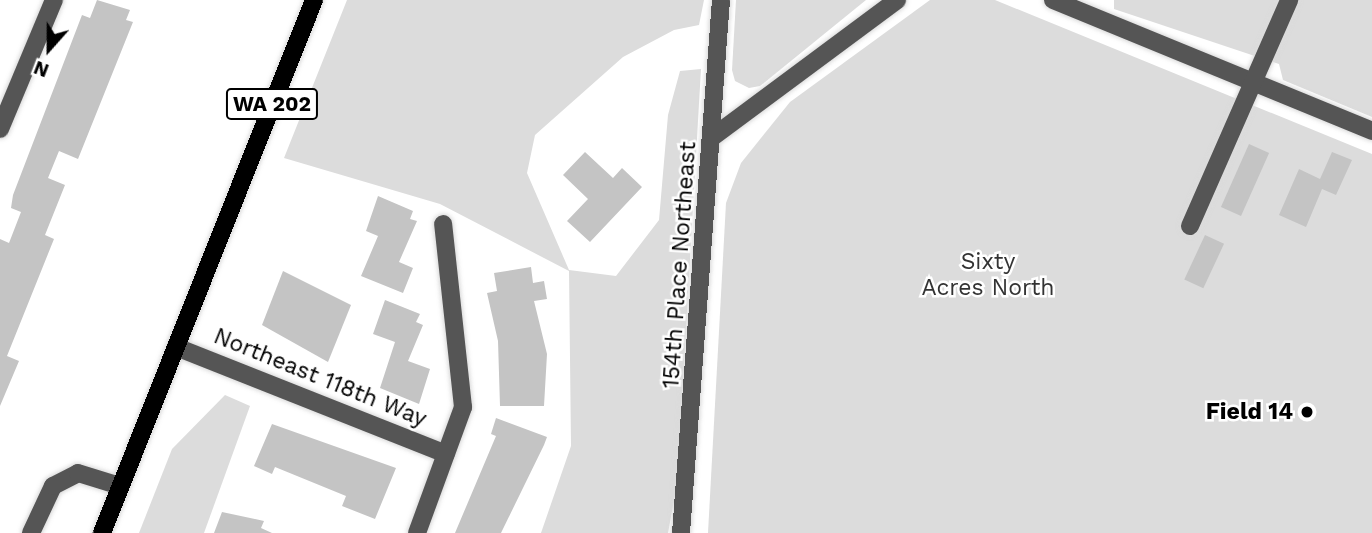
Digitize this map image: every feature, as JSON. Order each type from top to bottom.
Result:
[{"type":"main road","name":"WA 202","points":[[102,533],[314,0]]},
{"type":"street","points":[[0,129],[54,0]]},
{"type":"street","name":"154th Place Northeast","points":[[681,533],[714,136],[721,0]]},
{"type":"street","points":[[714,136],[897,0]]},
{"type":"street","points":[[1053,0],[1372,131]]},
{"type":"street","points":[[1190,226],[1256,83],[1289,0]]},
{"type":"street","points":[[417,533],[463,407],[463,373],[443,224]]},
{"type":"street","name":"Northeast 118th Way","points":[[176,347],[446,454]]},
{"type":"street","points":[[30,533],[53,486],[70,477],[78,473],[120,486]]},
{"type":"green space","points":[[347,0],[704,0],[699,25],[674,30],[623,57],[535,135],[527,173],[569,270],[616,276],[659,220],[668,115],[680,71],[701,69],[677,484],[668,533],[541,533],[571,446],[569,271],[440,204],[284,158]]},
{"type":"green space","points":[[736,0],[866,0],[760,86],[749,88],[735,81],[732,70]]},
{"type":"green space","name":"Sixty Acres North","points":[[930,0],[995,0],[1372,154],[1372,533],[708,533],[726,203],[741,163],[790,102]]},
{"type":"green space","points":[[1114,0],[1372,0],[1372,117],[1283,80],[1279,64],[1114,9]]},
{"type":"green space","points":[[225,395],[250,406],[204,533],[139,533],[172,449]]},
{"type":"building","points":[[97,0],[130,10],[126,20],[133,22],[78,159],[59,151],[48,178],[65,185],[45,235],[54,239],[7,356],[19,361],[0,406],[0,239],[9,243],[21,212],[11,208],[13,195],[82,15],[90,18]]},
{"type":"building","points":[[1249,144],[1269,153],[1241,216],[1221,207]]},
{"type":"building","points":[[585,152],[613,178],[622,168],[642,187],[590,242],[567,221],[588,199],[563,175]]},
{"type":"building","points":[[1332,152],[1352,160],[1336,195],[1322,189],[1306,227],[1279,215],[1299,169],[1320,179]]},
{"type":"building","points":[[378,196],[413,211],[410,219],[417,221],[399,262],[413,268],[403,293],[361,276],[378,236],[366,231]]},
{"type":"building","points":[[1205,235],[1224,244],[1203,288],[1184,279]]},
{"type":"building","points":[[531,267],[533,283],[544,281],[547,299],[534,301],[547,354],[544,406],[500,406],[498,341],[487,293],[497,291],[494,273]]},
{"type":"building","points":[[283,271],[351,305],[328,362],[262,325]]},
{"type":"building","points":[[385,300],[420,314],[416,322],[423,325],[408,361],[430,369],[419,404],[380,388],[395,342],[373,334]]},
{"type":"building","points":[[496,418],[547,437],[501,533],[455,533],[496,436],[491,434]]},
{"type":"building","points":[[272,424],[396,468],[375,519],[342,506],[346,496],[275,467],[272,474],[254,466]]},
{"type":"building","points":[[222,512],[264,521],[261,528],[272,533],[214,533]]},
{"type":"place","name":"Field 14","points":[[1307,412]]}]
